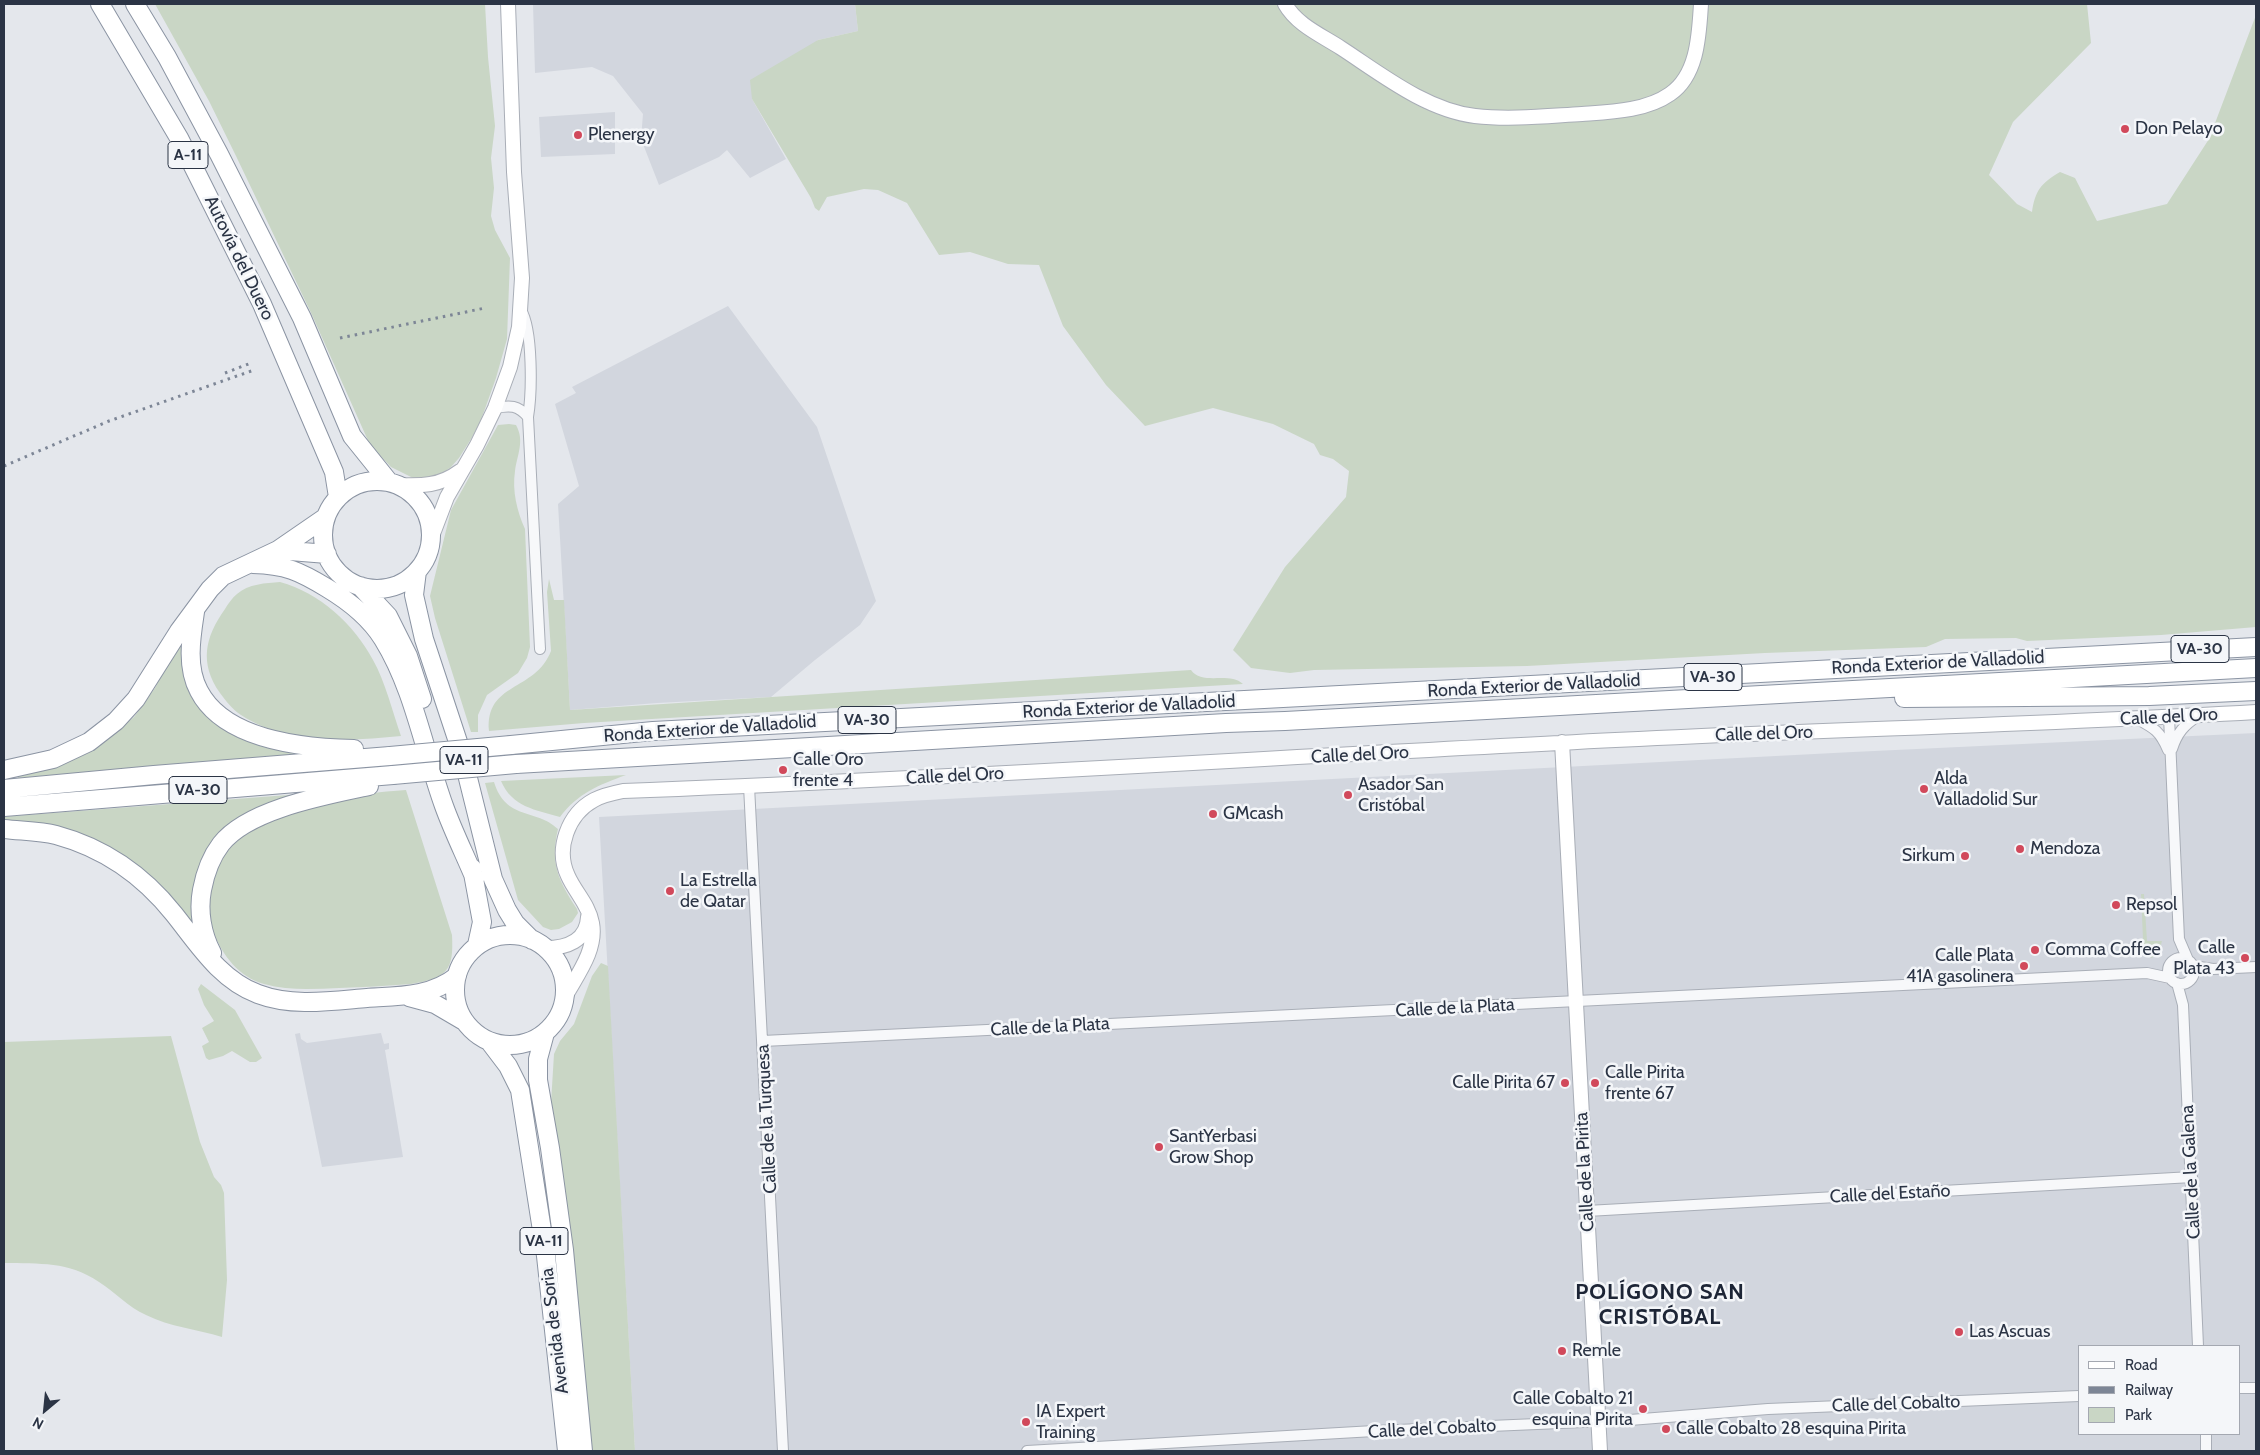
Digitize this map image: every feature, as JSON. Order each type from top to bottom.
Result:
[{"type":"highway","name":"Autovía del Duero","points":[[100,4],[179,138],[262,304],[334,472],[338,497]]},
{"type":"highway","name":"Autovía del Duero","points":[[135,4],[167,57],[298,310],[352,436],[393,484]]},
{"type":"highway","name":"VA-11","points":[[393,484],[363,483],[350,488],[338,497],[326,517],[323,536],[327,554],[334,568],[346,579],[360,586],[370,588],[391,587],[401,584],[417,571],[426,559],[431,539]]},
{"type":"highway","points":[[393,484],[409,491],[422,505],[430,526],[431,539]]},
{"type":"highway","points":[[4,770],[53,759],[89,742],[116,721],[136,699],[179,631],[210,589],[223,576],[278,550],[326,517]]},
{"type":"highway","points":[[278,550],[327,554]]},
{"type":"highway","points":[[247,563],[275,565],[299,571],[336,594],[364,616],[382,638],[404,682],[444,807],[475,879]]},
{"type":"highway","name":"VA-11","points":[[360,586],[388,616],[408,656],[442,761],[475,879],[482,922],[477,945],[468,953],[456,976],[455,997],[464,1021],[475,1033],[489,1041],[508,1045],[522,1044],[545,1033],[561,1013],[565,997],[563,973],[554,957],[515,922],[507,910],[493,878],[462,754],[424,639],[414,595],[417,571]]},
{"type":"highway","points":[[196,609],[190,638],[192,667],[199,691],[215,711],[238,728],[272,739],[305,746],[368,750],[390,756]]},
{"type":"highway","points":[[2145,651],[2256,639]]},
{"type":"highway","name":"Ronda Exterior de Valladolid","points":[[4,789],[154,774],[390,756],[653,731],[1727,676],[2145,651],[2256,647]]},
{"type":"highway","name":"Ronda Exterior de Valladolid","points":[[4,807],[516,764],[1226,722],[1285,721],[2256,668]]},
{"type":"highway","points":[[1819,692],[1869,698],[1908,698],[2149,696],[2256,691]]},
{"type":"highway","points":[[228,976],[210,948],[203,929],[201,913],[201,896],[205,876],[222,843],[251,821],[302,801],[377,784],[393,775]]},
{"type":"highway","points":[[4,829],[55,835],[95,848],[113,858],[139,877],[154,892],[209,958],[228,976],[256,994],[288,1001],[402,996],[438,988],[456,976]]},
{"type":"highway","points":[[477,945],[504,935],[518,936],[539,944]]},
{"type":"highway","points":[[402,996],[427,1001],[464,1021]]},
{"type":"highway","name":"Avenida de Soria","points":[[545,1033],[538,1059],[538,1080],[550,1148],[564,1250],[583,1451]]},
{"type":"highway","name":"Avenida de Soria","points":[[489,1041],[508,1066],[520,1090],[546,1256],[567,1451]]},
{"type":"street","points":[[431,539],[447,497],[477,445],[495,408],[516,346],[522,278],[514,172],[508,4]]},
{"type":"street","points":[[1285,4],[1298,20],[1381,74],[1424,99],[1474,116],[1498,118],[1618,111],[1648,103],[1671,94],[1691,68],[1699,30],[1701,4]]},
{"type":"street","points":[[520,309],[526,318],[528,332],[531,398],[528,417],[540,649]]},
{"type":"street","points":[[495,408],[505,406],[518,407],[528,417]]},
{"type":"street","points":[[393,484],[436,485],[461,471]]},
{"type":"street","name":"Calle del Oro","points":[[565,997],[586,960],[592,942],[592,924],[589,911],[568,876],[562,853],[563,843],[574,818],[586,805],[602,797],[623,791],[1301,758],[1562,742],[2256,712]]},
{"type":"street","points":[[2170,755],[2176,737],[2185,725],[2198,716]]},
{"type":"street","points":[[2168,717],[2179,939],[2168,969],[2173,980],[2190,979],[2213,970],[2256,967]]},
{"type":"street","points":[[2137,718],[2154,728],[2161,735],[2170,755]]},
{"type":"street","name":"Calle de la Pirita","points":[[1562,742],[1600,1451]]},
{"type":"street","name":"Calle de la Turquesa","points":[[749,786],[783,1451]]},
{"type":"street","points":[[539,944],[561,948],[577,940],[583,934],[588,921],[589,911]]},
{"type":"street","points":[[2179,939],[2190,963],[2190,979]]},
{"type":"street","points":[[2171,963],[2180,958],[2213,970]]},
{"type":"street","name":"Calle de la Plata","points":[[2147,973],[2171,963]]},
{"type":"street","name":"Calle de la Plata","points":[[763,1041],[2147,973],[2173,980]]},
{"type":"street","name":"Calle de la Galena","points":[[2190,979],[2183,1005],[2200,1344]]},
{"type":"street","name":"Calle de la Galena","points":[[2173,980],[2183,1005]]},
{"type":"street","name":"Calle del Estaño","points":[[1587,1211],[2192,1177]]},
{"type":"street","points":[[2240,1389],[2256,1388]]},
{"type":"street","name":"Calle del Cobalto","points":[[1027,1451],[1114,1449],[1374,1431],[1598,1422],[1768,1409],[2078,1396]]},
{"type":"shaded area","points":[[533,4],[855,4],[858,31],[818,40],[752,99],[786,159],[750,178],[727,150],[719,157],[659,185],[641,139],[643,114],[613,76],[592,67],[535,73]]},
{"type":"shaded area","name":"Plenergy","points":[[615,112],[615,154],[541,157],[539,117]]},
{"type":"shaded area","points":[[728,306],[817,427],[876,601],[860,625],[771,697],[570,710],[558,504],[579,486],[555,404],[576,393],[572,387]]},
{"type":"shaded area","points":[[2256,733],[2256,1451],[635,1451],[599,817]]},
{"type":"shaded area","points":[[300,1033],[301,1039],[307,1043],[381,1033],[384,1044],[389,1043],[389,1049],[385,1050],[403,1157],[322,1167],[295,1034]]},
{"type":"green space","points":[[155,4],[485,4],[495,126],[491,158],[494,188],[491,216],[495,230],[510,258],[507,339],[481,420],[459,458],[440,475],[430,479],[413,478],[391,467],[370,445],[312,315],[236,156],[209,101]]},
{"type":"green space","points":[[855,4],[2087,4],[2091,43],[2013,122],[1989,175],[2017,204],[2032,212],[2037,193],[2048,180],[2060,172],[2075,178],[2097,221],[2167,204],[2209,139],[2256,15],[2256,627],[2161,635],[2027,641],[2016,638],[1945,639],[1926,647],[1765,653],[1527,666],[1314,670],[1290,673],[1251,668],[1233,650],[1285,567],[1346,497],[1349,471],[1333,459],[1320,455],[1314,444],[1273,424],[1213,408],[1145,426],[1106,385],[1063,326],[1039,265],[1008,264],[970,252],[939,255],[907,203],[878,190],[864,189],[827,197],[819,211],[815,208],[811,198],[752,99],[750,80],[818,40],[858,31]]},
{"type":"green space","points":[[498,425],[516,425],[520,437],[514,486],[518,508],[525,529],[530,647],[527,658],[518,673],[487,695],[478,715],[478,732],[471,732],[435,618],[430,596],[451,510]]},
{"type":"green space","points":[[549,579],[554,600],[564,600],[570,710],[1191,670],[1196,675],[1202,677],[1237,680],[1243,684],[584,723],[489,731],[490,715],[495,704],[503,695],[534,674],[544,664],[551,651],[547,592]]},
{"type":"green space","points":[[280,582],[295,587],[322,602],[346,622],[356,634],[377,668],[401,736],[361,739],[319,739],[278,732],[259,725],[238,713],[220,693],[213,682],[207,661],[209,640],[218,619],[230,601],[246,588]]},
{"type":"green space","points":[[179,638],[181,638],[184,673],[206,713],[217,724],[234,734],[313,753],[18,778],[18,773],[112,735],[134,717],[155,688]]},
{"type":"green space","points":[[626,775],[598,786],[582,796],[560,817],[518,802],[511,797],[501,781]]},
{"type":"green space","points":[[494,782],[499,794],[506,803],[522,812],[540,818],[558,829],[555,852],[557,871],[578,913],[572,922],[559,929],[551,930],[543,927],[518,900],[485,783]]},
{"type":"green space","points":[[406,790],[452,935],[452,957],[446,971],[433,979],[411,984],[292,989],[255,981],[240,971],[227,957],[217,941],[211,928],[209,914],[210,895],[217,867],[233,845],[257,827],[286,814],[317,804],[380,792]]},
{"type":"green space","points":[[314,793],[210,849],[200,935],[126,858],[4,824],[4,817],[13,816]]},
{"type":"green space","points":[[2141,894],[2144,894],[2147,941],[2162,941],[2159,952],[2152,958],[2145,955],[2112,957],[2112,951],[2133,950],[2143,939]]},
{"type":"green space","points":[[601,963],[608,966],[635,1451],[592,1451],[573,1247],[551,1103],[554,1054],[560,1041],[574,1024],[592,976]]},
{"type":"green space","points":[[201,984],[235,1010],[262,1058],[256,1062],[250,1062],[232,1051],[209,1060],[206,1058],[202,1046],[209,1042],[202,1028],[214,1021],[204,1005],[198,989]]},
{"type":"green space","points":[[171,1036],[200,1142],[214,1177],[221,1185],[224,1193],[227,1280],[222,1337],[164,1322],[146,1315],[133,1308],[99,1282],[76,1270],[53,1265],[4,1263],[4,1042]]},
{"type":"railway","points":[[340,338],[485,308]]},
{"type":"railway","points":[[225,373],[251,363]]},
{"type":"railway","points":[[4,466],[109,421],[254,370]]},
{"type":"place","name":"Don Pelayo","points":[[2125,129]]},
{"type":"place","name":"Plenergy","points":[[578,135]]},
{"type":"place","name":"Calle Oro frente 4","points":[[783,770]]},
{"type":"place","name":"Alda Valladolid Sur","points":[[1924,789]]},
{"type":"place","name":"Asador San Cristóbal","points":[[1348,795]]},
{"type":"place","name":"GMcash","points":[[1213,814]]},
{"type":"place","name":"Mendoza","points":[[2020,849]]},
{"type":"place","name":"Sirkum","points":[[1965,856]]},
{"type":"place","name":"La Estrella de Qatar","points":[[670,891]]},
{"type":"place","name":"Repsol","points":[[2116,905]]},
{"type":"place","name":"Comma Coffee","points":[[2035,950]]},
{"type":"place","name":"Calle Plata 43","points":[[2245,958]]},
{"type":"place","name":"Calle Plata 41A gasolinera","points":[[2024,966]]},
{"type":"place","name":"Calle Pirita 67","points":[[1565,1083]]},
{"type":"place","name":"Calle Pirita frente 67","points":[[1595,1083]]},
{"type":"place","name":"SantYerbasi Grow Shop","points":[[1159,1147]]},
{"type":"place","name":"Las Ascuas","points":[[1959,1332]]},
{"type":"place","name":"Remle","points":[[1562,1351]]},
{"type":"place","name":"Calle Cobalto 21 esquina Pirita","points":[[1643,1409]]},
{"type":"place","name":"IA Expert Training","points":[[1026,1422]]},
{"type":"place","name":"Calle Cobalto 28 esquina Pirita","points":[[1666,1429]]},
{"type":"district","name":"POLÍGONO SAN CRISTÓBAL","points":[[1660,1306]]}]
